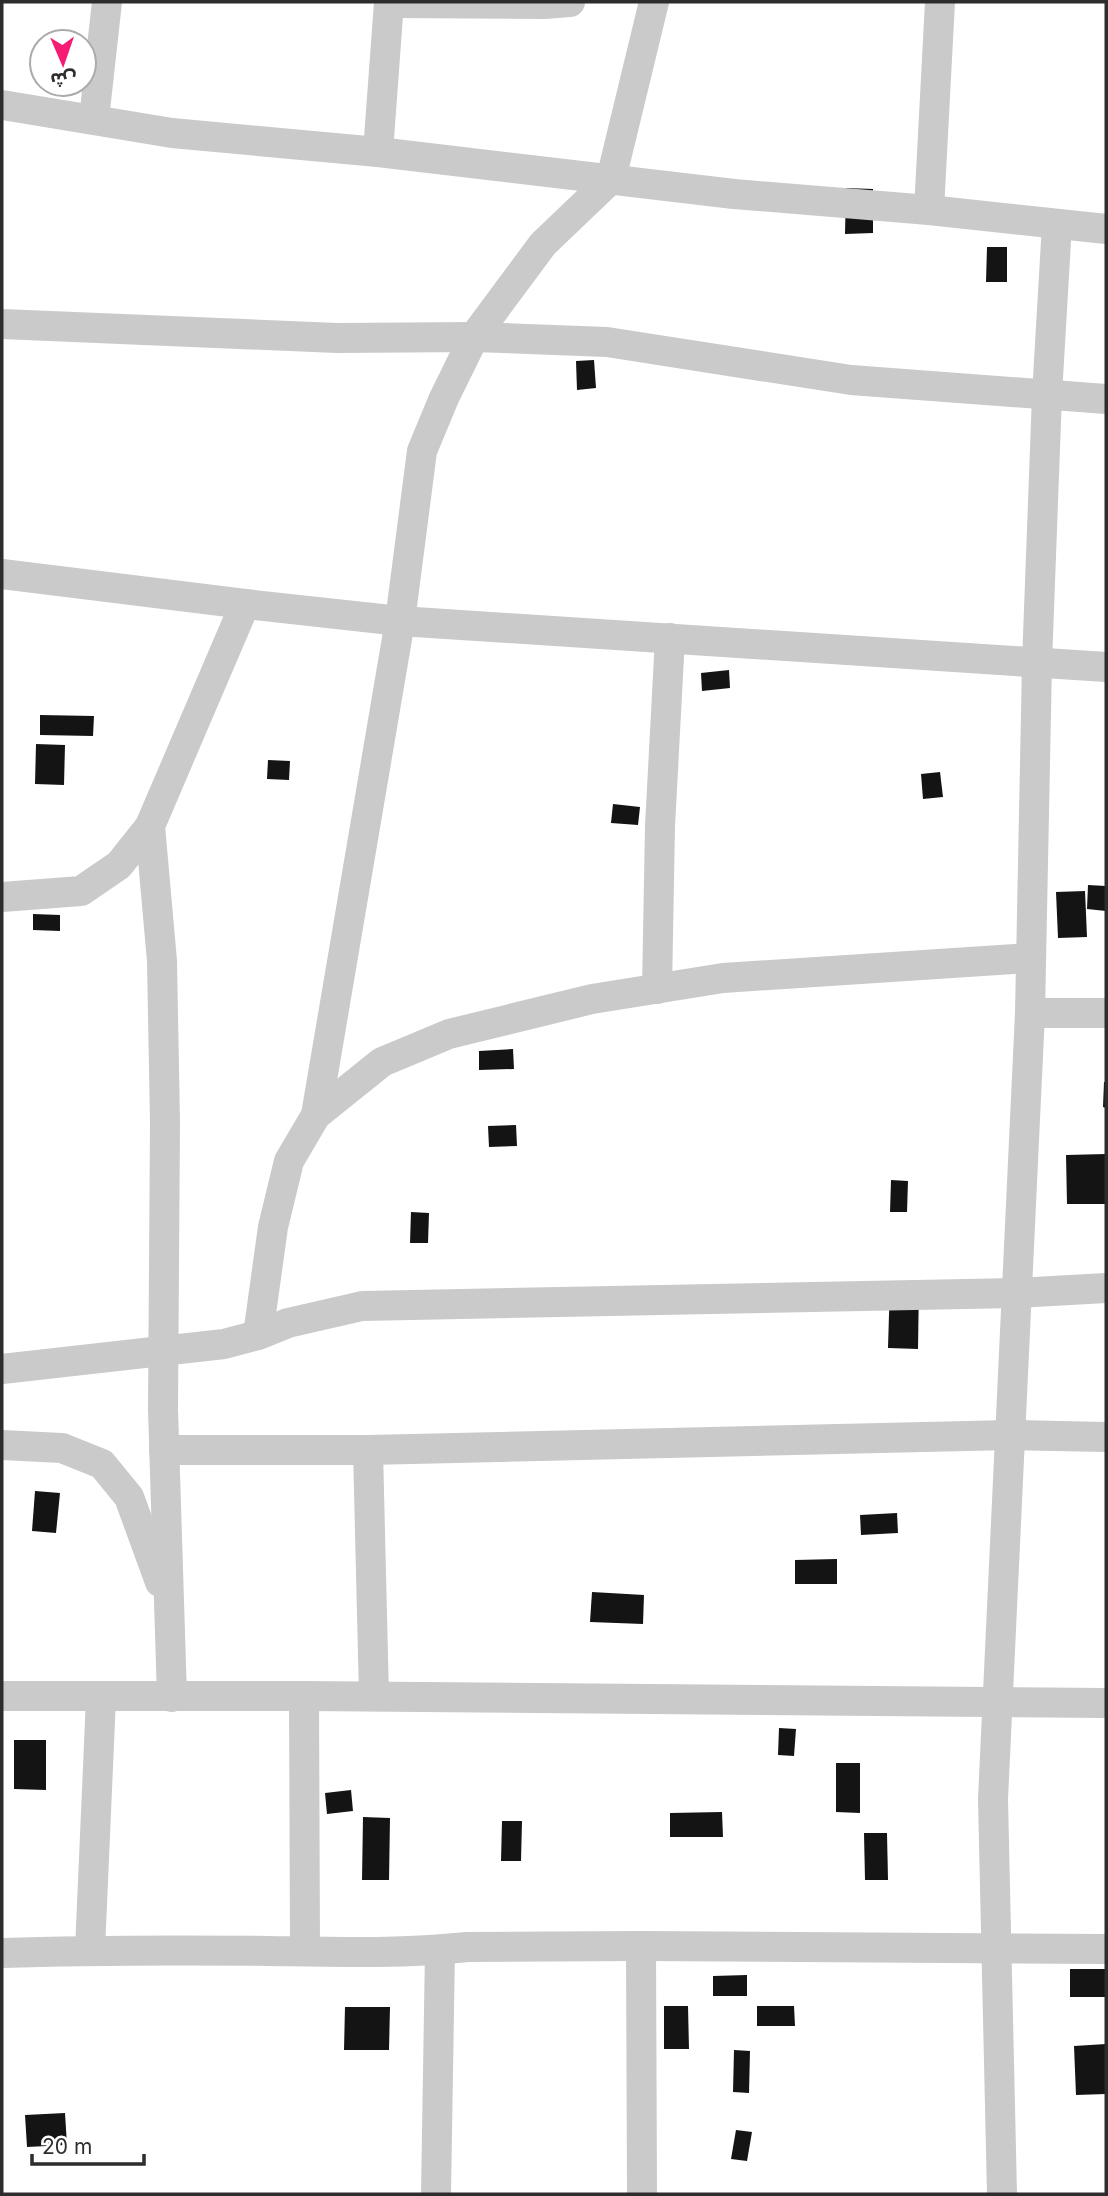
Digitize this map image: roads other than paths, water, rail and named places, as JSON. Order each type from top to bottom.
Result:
[{"type":"street","points":[[94,119],[107,2]]},
{"type":"street","points":[[377,152],[389,2],[570,2]]},
{"type":"street","points":[[258,1335],[273,1227],[289,1161],[316,1115],[400,621],[422,451],[474,337],[543,244],[611,178],[654,2]]},
{"type":"street","points":[[929,210],[940,2]]},
{"type":"street","points":[[2,104],[172,133],[377,152],[734,194],[929,210],[1106,229]]},
{"type":"street","points":[[1002,2194],[993,1799],[1030,1013],[1037,663],[1047,395],[1057,224]]},
{"type":"street","points":[[2,324],[337,338],[474,337],[607,342],[851,380],[1106,399]]},
{"type":"street","points":[[2,574],[400,621],[1106,667]]},
{"type":"street","points":[[2,897],[81,891],[119,865],[150,826],[244,604]]},
{"type":"street","points":[[657,989],[660,826],[670,638]]},
{"type":"street","points":[[150,826],[162,961],[165,1122],[164,1450],[172,1697]]},
{"type":"street","points":[[316,1115],[382,1062],[449,1034],[592,999],[723,978],[1030,958]]},
{"type":"street","points":[[1030,1013],[1106,1013]]},
{"type":"street","points":[[2,1368],[223,1344],[258,1335],[288,1323],[362,1306],[1016,1293],[1106,1288]]},
{"type":"street","points":[[164,1450],[368,1450],[1010,1435],[1106,1437]]},
{"type":"street","points":[[2,1445],[62,1448],[102,1464],[129,1497],[170,1608]]},
{"type":"street","points":[[368,1450],[374,1696]]},
{"type":"street","points":[[2,1696],[374,1696],[1106,1703]]},
{"type":"street","points":[[304,1696],[305,1951]]},
{"type":"street","points":[[90,1950],[102,1698]]},
{"type":"street","points":[[2,1953],[641,1946],[1106,1950]]},
{"type":"street","points":[[641,1946],[642,2194]]},
{"type":"street","points":[[436,2194],[440,1950]]}]
